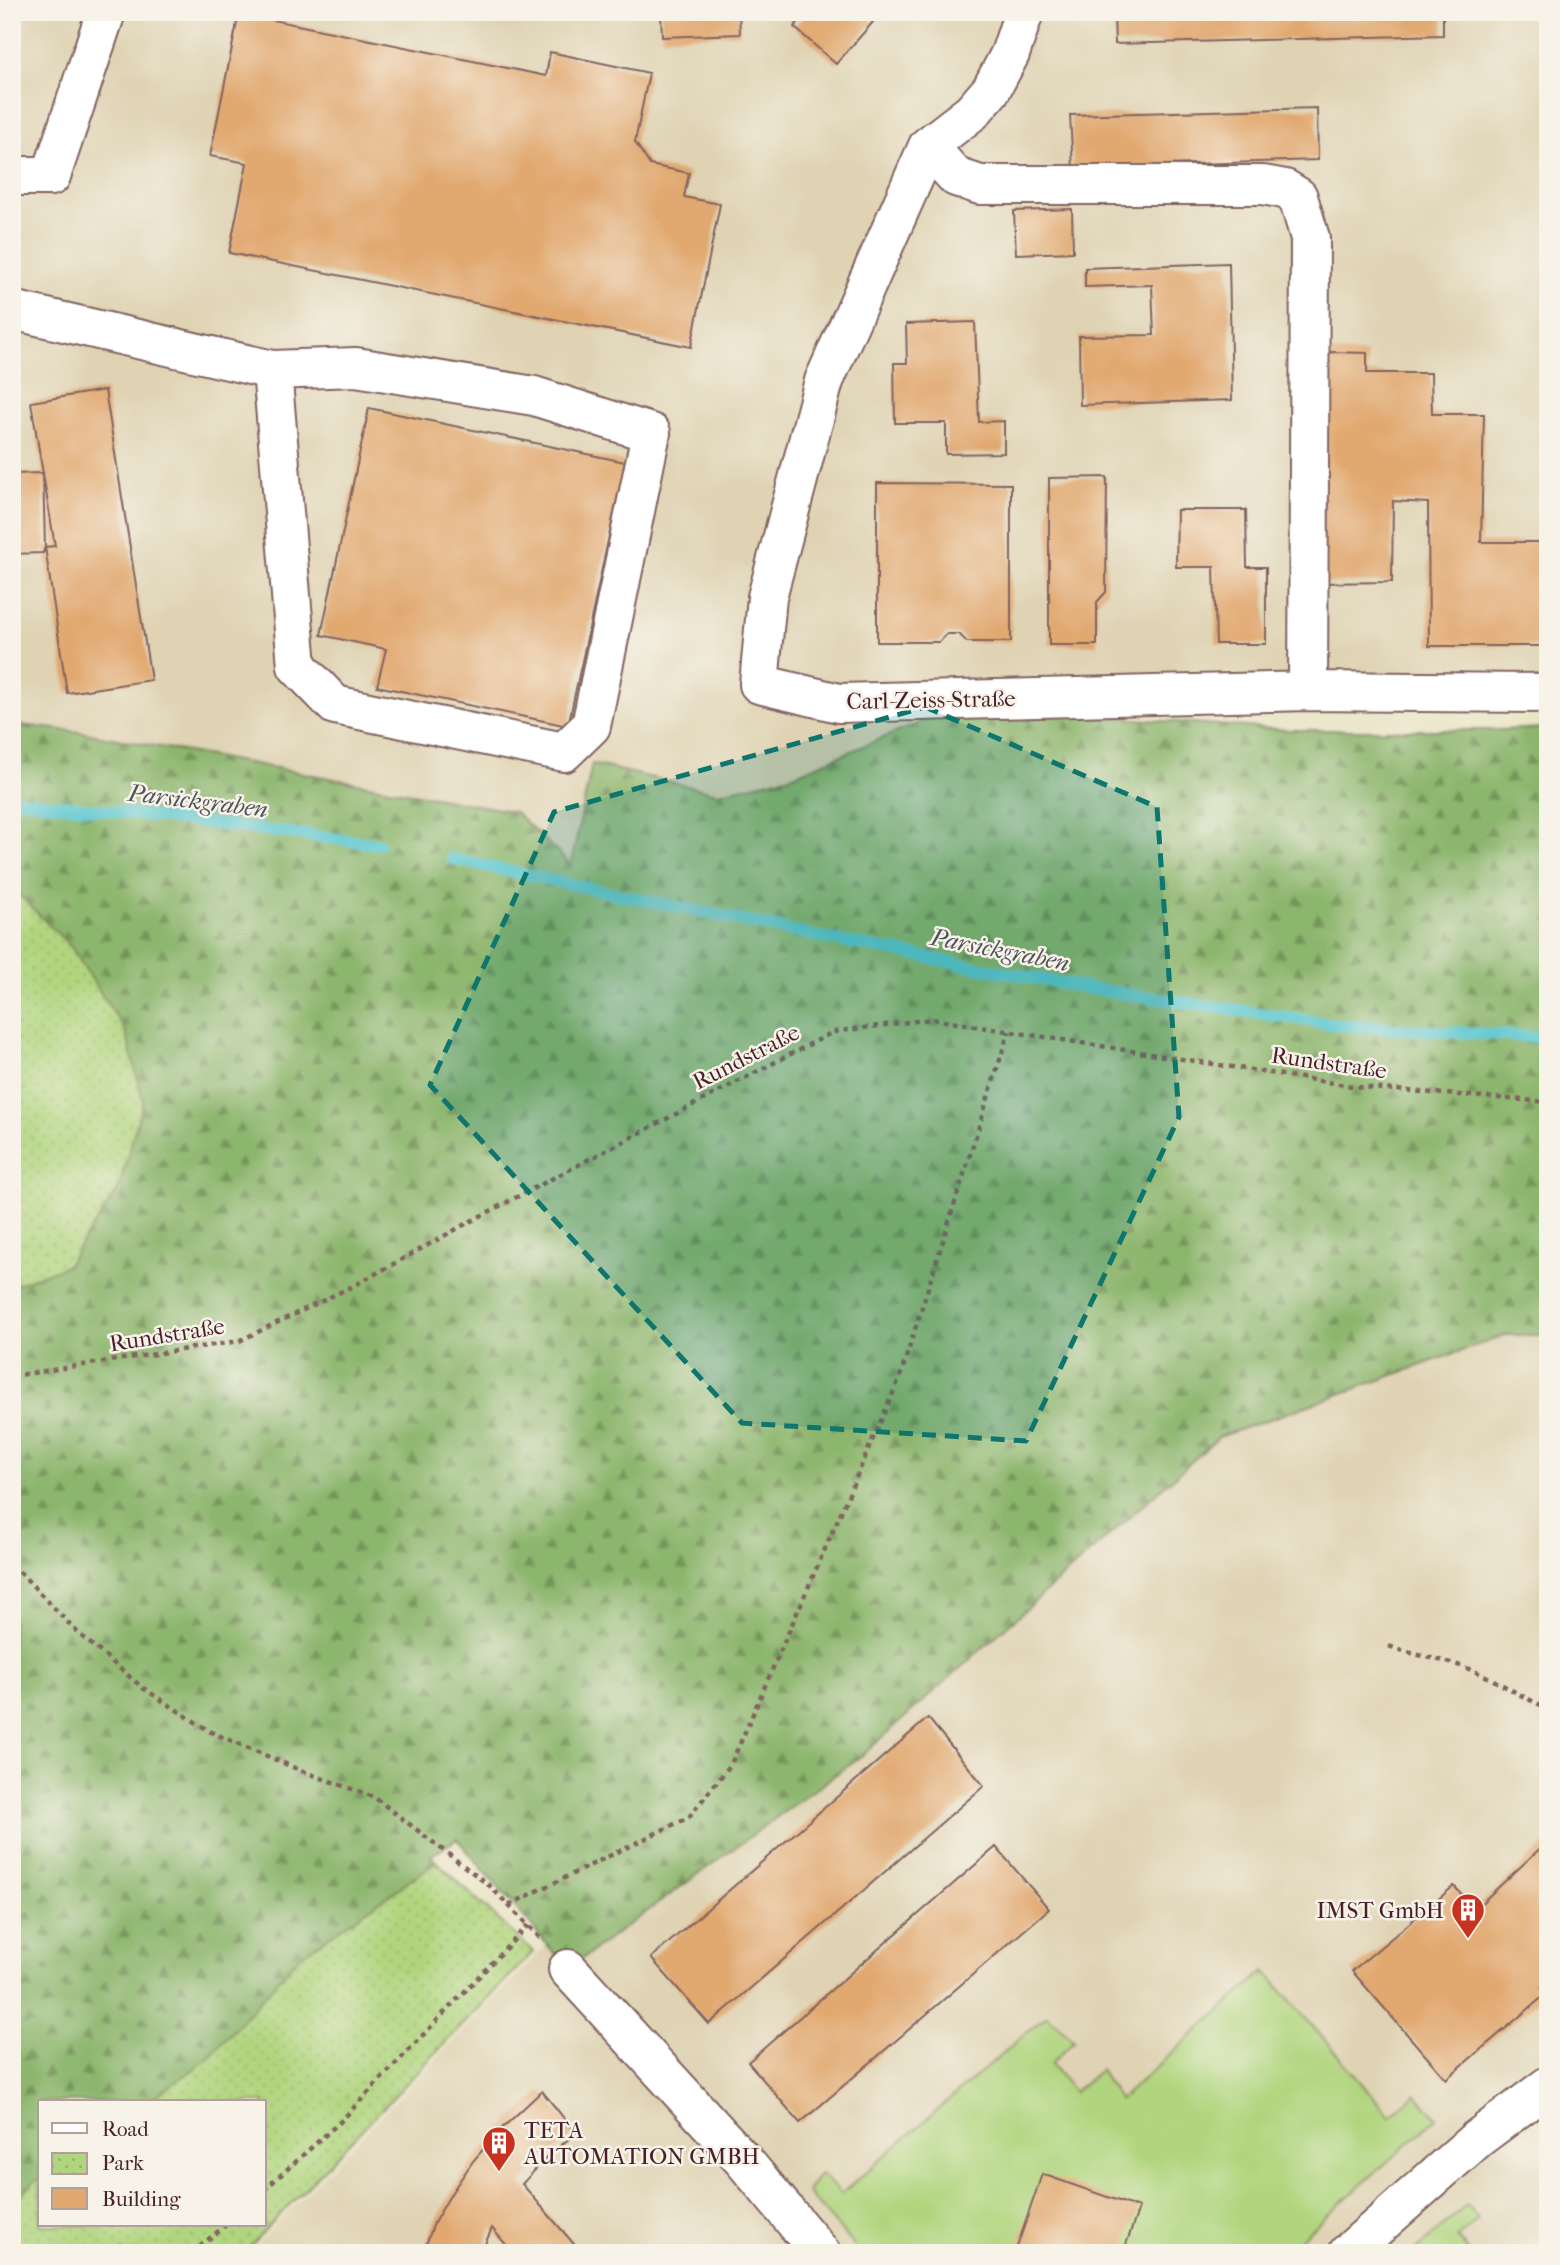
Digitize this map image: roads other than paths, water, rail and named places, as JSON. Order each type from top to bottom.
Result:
[{"type":"street","points":[[12,176],[51,176],[106,12]]},
{"type":"street","points":[[1024,12],[1010,54],[991,90],[972,111],[928,146],[956,177],[980,185],[1263,185],[1285,190],[1298,197],[1310,238],[1308,691]]},
{"type":"street","name":"Carl-Zeiss-Straße","points":[[928,146],[824,381],[766,597],[759,684],[839,703],[1308,691],[1548,693]]},
{"type":"street","points":[[12,310],[272,370],[356,367],[534,396],[651,433],[591,726],[564,751],[335,705],[297,666],[272,370]]},
{"type":"street","points":[[568,1969],[743,2160],[821,2253]]},
{"type":"street","points":[[1348,2253],[1477,2138],[1548,2086]]},
{"type":"waterway","name":"Parsickgraben","points":[[12,799],[379,844]]},
{"type":"waterway","name":"Parsickgraben","points":[[452,859],[814,936],[1092,989],[1340,1025],[1548,1038]]},
{"type":"place","name":"IMST GmbH","points":[[1468,1940]]},
{"type":"place","name":"TETA AUTOMATION GMBH","points":[[499,2173]]}]
